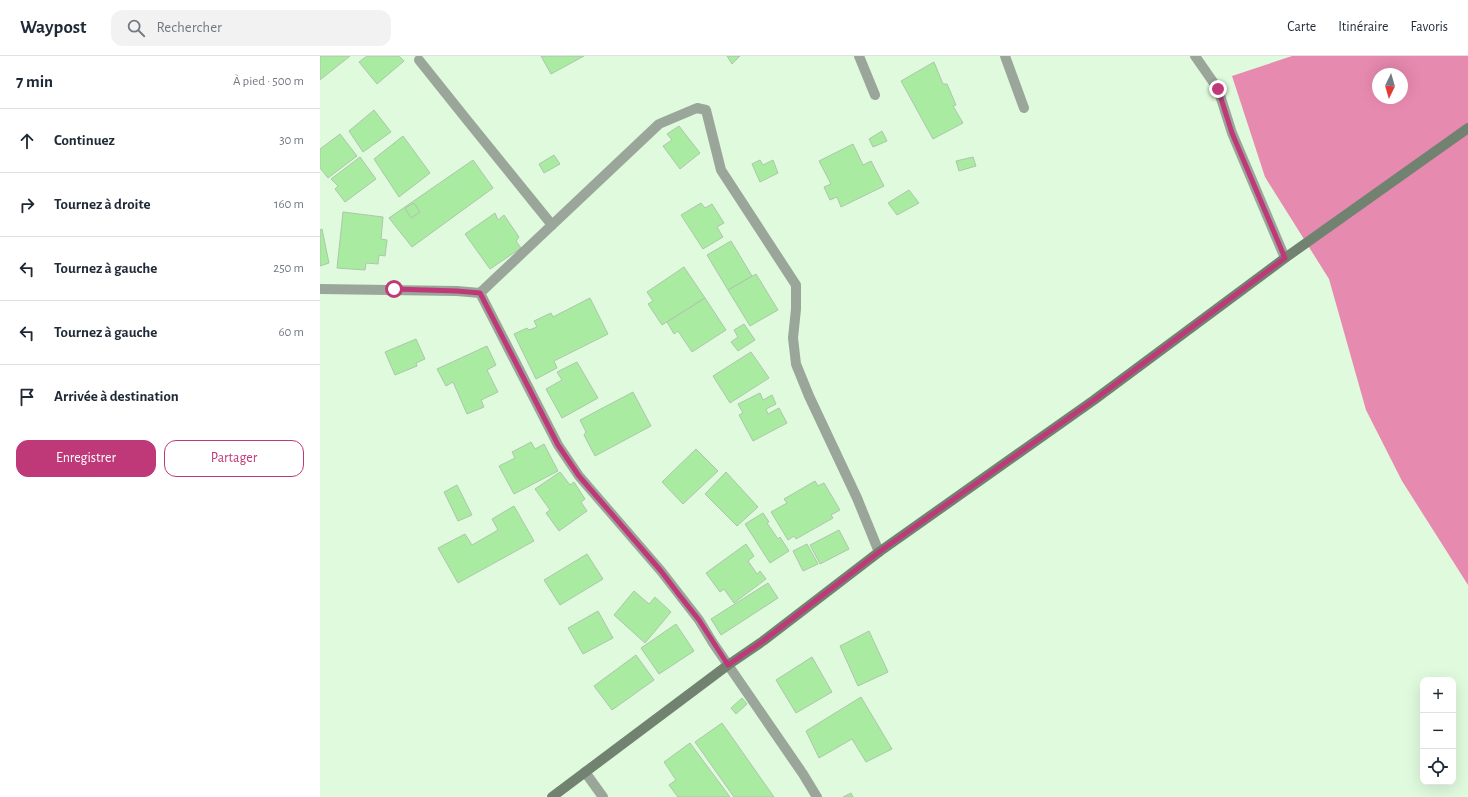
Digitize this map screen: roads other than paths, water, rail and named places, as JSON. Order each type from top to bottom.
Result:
[{"type":"main road","points":[[552,797],[728,665],[763,641],[879,552],[1094,400],[1285,258],[1468,128]]},
{"type":"street","points":[[859,56],[875,95]]},
{"type":"street","points":[[1005,56],[1024,108]]},
{"type":"street","points":[[1195,56],[1218,89],[1232,133],[1285,258]]},
{"type":"street","points":[[420,57],[467,120],[552,225]]},
{"type":"street","points":[[320,289],[457,291],[480,293],[659,124],[697,108],[706,110],[721,170],[796,285],[796,309],[793,338],[796,364],[809,396],[857,498],[879,552]]},
{"type":"street","points":[[480,293],[558,445],[579,476],[661,571],[699,620],[817,797]]},
{"type":"street","points":[[585,772],[603,797]]}]
